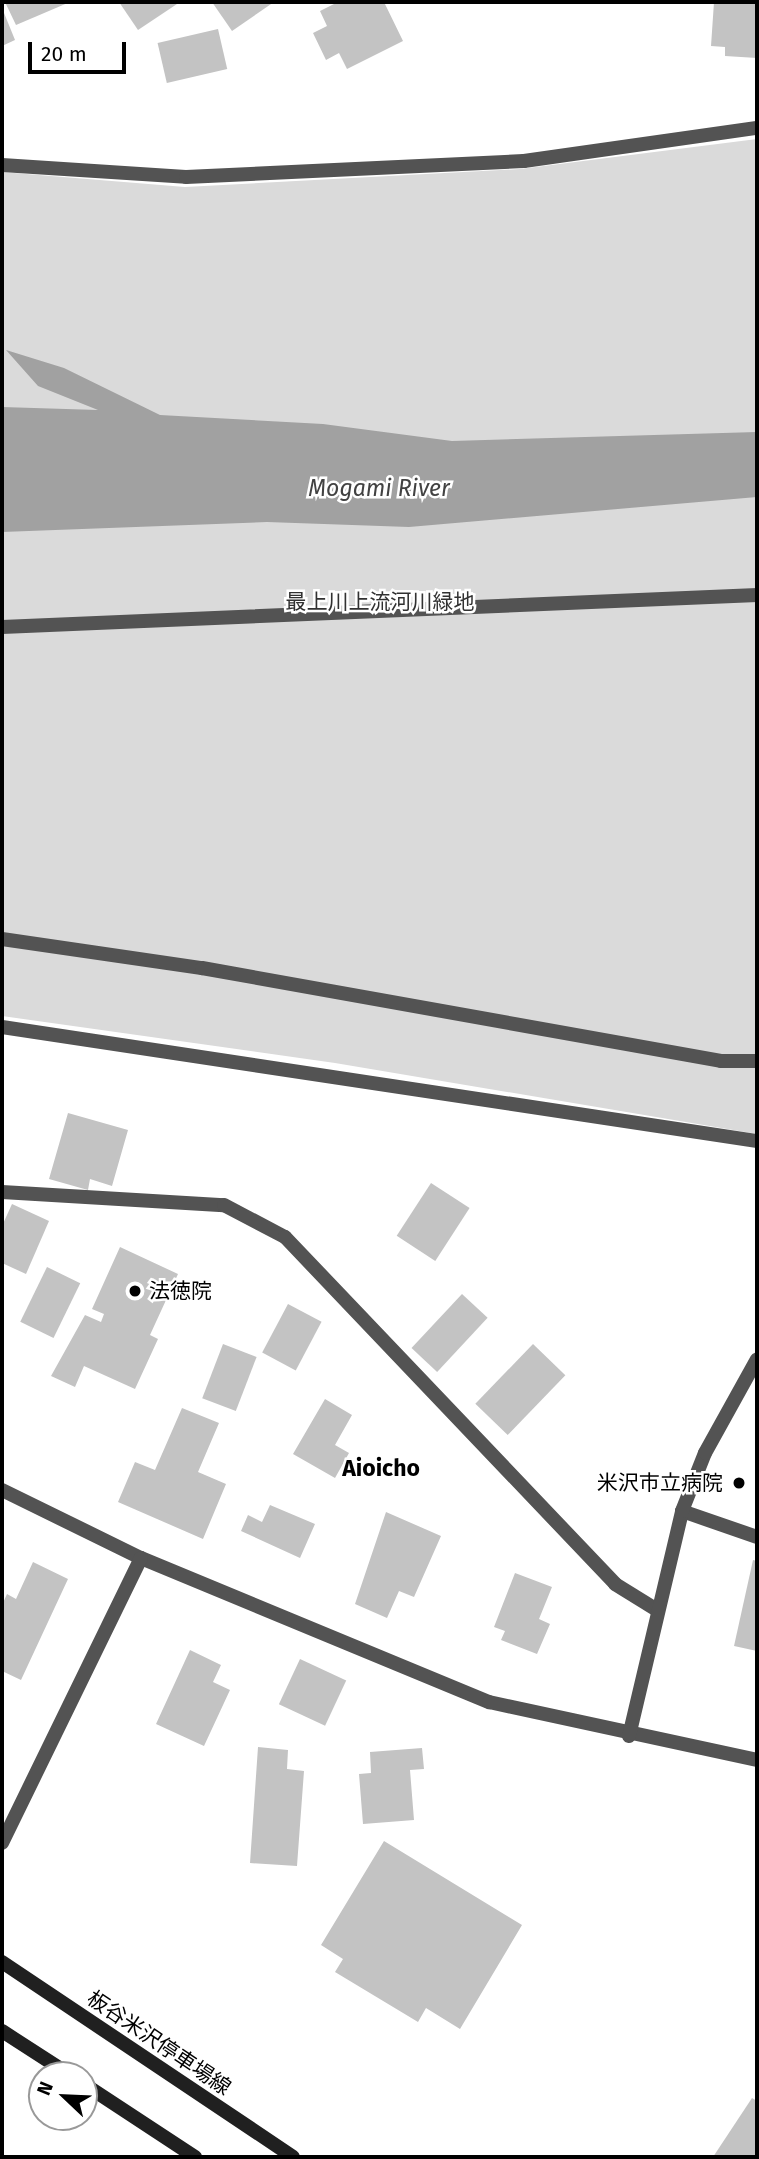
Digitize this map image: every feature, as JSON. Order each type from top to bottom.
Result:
[{"type":"main road","name":"板谷米沢停車場線","points":[[2,1962],[293,2157]]},
{"type":"main road","points":[[2,2031],[48,2061]]},
{"type":"main road","points":[[98,2093],[195,2157]]},
{"type":"street","points":[[2,165],[186,177],[524,161],[757,128]]},
{"type":"street","points":[[2,627],[757,595]]},
{"type":"street","points":[[2,939],[202,968],[721,1061],[757,1061]]},
{"type":"street","points":[[2,1027],[757,1142]]},
{"type":"street","points":[[2,1192],[224,1205],[285,1237],[615,1584],[657,1610]]},
{"type":"street","points":[[629,1736],[682,1511],[705,1453],[757,1359]]},
{"type":"street","points":[[2,1490],[141,1558],[489,1702],[629,1736],[757,1760]]},
{"type":"street","points":[[682,1511],[757,1536]]},
{"type":"street","points":[[2,1843],[141,1558]]},
{"type":"green space","name":"最上川上流河川緑地","points":[[757,139],[757,1134],[335,1063],[2,1016],[2,172],[185,187],[520,169]]},
{"type":"water","name":"Mogami River","points":[[6,350],[64,368],[160,415],[323,424],[452,441],[757,432],[757,497],[409,527],[267,522],[2,532],[2,407],[98,410],[38,386]]},
{"type":"building","points":[[5,2],[70,2],[16,25]]},
{"type":"building","points":[[119,2],[180,2],[138,30]]},
{"type":"building","points":[[212,2],[274,2],[232,31]]},
{"type":"building","points":[[338,2],[384,2],[403,41],[347,69],[339,53],[326,60],[313,33],[327,26],[320,11]]},
{"type":"building","points":[[714,2],[757,2],[757,58],[725,56],[725,47],[711,46]]},
{"type":"building","points":[[2,8],[15,40],[2,46]]},
{"type":"building","points":[[218,29],[227,69],[167,83],[158,43]]},
{"type":"building","points":[[68,1113],[128,1130],[112,1186],[90,1179],[88,1190],[49,1179]]},
{"type":"building","points":[[431,1183],[470,1208],[435,1261],[397,1236]]},
{"type":"building","points":[[12,1204],[49,1221],[26,1274],[2,1263],[2,1226]]},
{"type":"building","points":[[120,1247],[178,1274],[150,1335],[158,1339],[135,1389],[84,1366],[75,1387],[51,1376],[85,1315],[101,1322],[104,1314],[92,1309]]},
{"type":"building","points":[[47,1267],[80,1283],[54,1338],[20,1322]]},
{"type":"building","points":[[462,1294],[488,1318],[437,1372],[412,1348]]},
{"type":"building","points":[[288,1304],[322,1322],[296,1370],[262,1353]]},
{"type":"building","points":[[223,1344],[257,1357],[236,1411],[202,1398]]},
{"type":"building","points":[[533,1344],[565,1375],[508,1435],[475,1404]]},
{"type":"building","points":[[325,1399],[352,1415],[335,1445],[349,1453],[335,1478],[293,1454]]},
{"type":"building","points":[[182,1408],[219,1423],[198,1472],[226,1484],[203,1539],[118,1502],[135,1462],[155,1470]]},
{"type":"building","points":[[270,1505],[315,1524],[300,1558],[241,1531],[248,1515],[262,1522]]},
{"type":"building","points":[[386,1512],[441,1536],[414,1597],[399,1591],[387,1618],[355,1604]]},
{"type":"building","points":[[753,1560],[757,1561],[757,1651],[734,1646]]},
{"type":"building","points":[[33,1562],[68,1579],[21,1680],[2,1671],[2,1605],[7,1594],[16,1599]]},
{"type":"building","points":[[515,1573],[552,1587],[539,1619],[550,1624],[537,1654],[501,1640],[505,1631],[494,1627]]},
{"type":"building","points":[[190,1650],[221,1665],[213,1682],[230,1690],[204,1746],[156,1724]]},
{"type":"building","points":[[300,1659],[346,1681],[325,1726],[279,1704]]},
{"type":"building","points":[[258,1747],[288,1750],[287,1769],[304,1771],[297,1866],[250,1863]]},
{"type":"building","points":[[422,1748],[424,1769],[410,1770],[414,1820],[363,1824],[359,1774],[371,1773],[370,1752]]},
{"type":"building","points":[[384,1841],[522,1925],[460,2029],[426,2008],[418,2022],[335,1972],[343,1959],[321,1945]]},
{"type":"building","points":[[752,2098],[757,2101],[757,2157],[713,2157]]},
{"type":"place","name":"法徳院","points":[[135,1291]]},
{"type":"place","name":"米沢市立病院","points":[[739,1483]]},
{"type":"district","name":"Aioicho","points":[[381,1468]]}]
